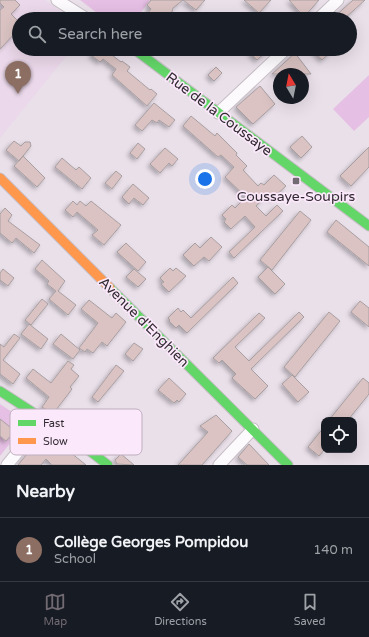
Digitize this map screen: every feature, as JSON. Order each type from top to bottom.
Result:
[{"type":"street","points":[[57,0],[67,4],[78,12]]},
{"type":"street","points":[[73,0],[87,12]]},
{"type":"street","points":[[325,12],[338,0]]},
{"type":"street","name":"Rue de la Coussaye","points":[[143,56],[304,179],[369,226]]},
{"type":"street","points":[[218,113],[279,56]]},
{"type":"street","name":"Avenue d'Enghien","points":[[0,178],[288,465]]},
{"type":"street","points":[[0,390],[28,409]]},
{"type":"street","points":[[219,465],[253,429]]},
{"type":"street","points":[[7,465],[15,455]]},
{"type":"street","points":[[95,455],[108,465]]},
{"type":"shaded area","points":[[0,0],[45,0],[61,12],[12,12],[12,56],[66,56],[0,138]]},
{"type":"shaded area","points":[[80,0],[150,0],[141,12],[96,12]]},
{"type":"shaded area","points":[[369,75],[369,117],[354,131],[333,109]]},
{"type":"shaded area","points":[[0,404],[10,411],[10,443],[0,456]]},
{"type":"building","points":[[0,0],[15,0],[20,5],[11,14],[12,36],[0,49],[0,10],[4,7],[0,3]]},
{"type":"building","points":[[151,0],[183,0],[173,8],[172,12],[149,12],[151,9],[147,5]]},
{"type":"building","points":[[183,0],[205,0],[196,10]]},
{"type":"building","points":[[244,0],[271,0],[260,12],[258,12]]},
{"type":"building","points":[[289,0],[319,0],[308,12],[300,12]]},
{"type":"building","points":[[353,0],[365,0],[352,12],[340,12]]},
{"type":"building","points":[[92,56],[113,56],[130,67],[127,71],[157,94],[147,106],[112,75],[116,69],[103,59],[100,62]]},
{"type":"building","points":[[253,56],[261,56],[257,60]]},
{"type":"building","points":[[292,56],[297,56],[306,68],[279,68]]},
{"type":"building","points":[[318,56],[326,56],[322,60]]},
{"type":"building","points":[[216,67],[222,73],[214,81],[208,75]]},
{"type":"building","points":[[260,86],[273,102],[273,104],[275,104],[253,124],[236,107]]},
{"type":"building","points":[[154,103],[175,120],[169,127],[159,120],[157,123],[152,120],[142,131],[135,125]]},
{"type":"building","points":[[191,116],[215,136],[217,133],[237,153],[236,155],[247,166],[243,170],[258,186],[261,183],[264,185],[274,175],[286,186],[272,199],[267,194],[256,206],[266,216],[277,205],[283,211],[234,258],[229,252],[255,227],[245,216],[231,229],[224,222],[226,219],[222,215],[232,205],[235,208],[246,197],[225,177],[234,167],[221,155],[218,157],[183,126]]},
{"type":"building","points":[[302,136],[312,147],[301,158],[290,147]]},
{"type":"building","points":[[14,141],[21,146],[25,142],[30,142],[31,146],[19,161],[6,150]]},
{"type":"building","points":[[138,143],[145,149],[137,159],[130,153]]},
{"type":"building","points":[[369,147],[369,167],[351,186],[340,176]]},
{"type":"building","points":[[165,148],[178,159],[172,166],[169,163],[160,173],[150,164]]},
{"type":"building","points":[[23,156],[45,178],[37,187],[14,166]]},
{"type":"building","points":[[62,158],[76,170],[79,167],[91,178],[82,189],[55,167]]},
{"type":"building","points":[[116,171],[122,176],[112,189],[105,183]]},
{"type":"building","points":[[133,184],[149,198],[143,205],[134,198],[129,204],[122,197]]},
{"type":"building","points":[[73,201],[77,205],[80,201],[86,206],[91,201],[121,225],[104,245],[92,235],[98,230],[77,212],[73,217],[65,210]]},
{"type":"building","points":[[5,208],[12,215],[8,221],[40,245],[34,253],[16,238],[12,243],[0,233],[0,214]]},
{"type":"building","points":[[300,211],[311,220],[272,270],[260,260]]},
{"type":"building","points":[[336,220],[369,247],[369,266],[327,232]]},
{"type":"building","points":[[211,237],[222,247],[209,261],[204,257],[194,266],[183,255],[195,243],[200,248]]},
{"type":"building","points":[[126,243],[146,262],[138,271],[117,252]]},
{"type":"building","points":[[42,260],[65,281],[58,291],[76,305],[68,315],[49,299],[56,291],[47,284],[49,281],[35,269]]},
{"type":"building","points":[[268,267],[285,284],[275,294],[258,277]]},
{"type":"building","points":[[170,268],[173,271],[176,268],[186,276],[169,292],[161,284],[164,282],[160,278]]},
{"type":"building","points":[[3,269],[14,278],[8,286],[0,280],[0,273]]},
{"type":"building","points":[[134,269],[146,279],[138,287],[126,277]]},
{"type":"building","points":[[233,277],[238,283],[187,333],[179,325],[176,328],[169,321],[170,320],[168,318],[178,308],[181,312],[183,310],[191,318]]},
{"type":"building","points":[[42,299],[48,304],[31,325],[25,320]]},
{"type":"building","points":[[89,300],[112,318],[116,313],[126,322],[107,346],[102,342],[93,353],[87,349],[85,352],[79,348],[98,323],[81,309]]},
{"type":"building","points":[[360,301],[369,308],[369,327],[351,312]]},
{"type":"building","points":[[299,312],[304,317],[251,369],[268,386],[255,399],[232,378],[236,374],[222,360],[219,363],[213,358],[259,313],[265,318],[235,347],[249,361]]},
{"type":"building","points":[[329,312],[340,321],[295,377],[284,367]]},
{"type":"building","points":[[29,324],[48,339],[41,349],[21,334]]},
{"type":"building","points":[[14,334],[20,338],[3,360],[20,374],[13,384],[0,374],[0,344],[4,347]]},
{"type":"building","points":[[61,334],[80,350],[73,359],[53,344]]},
{"type":"building","points":[[134,343],[143,349],[133,361],[125,354]]},
{"type":"building","points":[[68,361],[74,365],[71,369],[79,376],[70,387],[72,389],[57,409],[45,409],[42,407],[49,397],[26,378],[33,369],[51,383]]},
{"type":"building","points":[[116,365],[124,371],[98,402],[92,397]]},
{"type":"building","points":[[292,375],[309,392],[298,402],[282,384]]},
{"type":"building","points":[[169,378],[186,394],[179,402],[177,400],[174,403],[158,390]]},
{"type":"building","points":[[363,378],[369,383],[369,394],[350,417],[331,417]]},
{"type":"building","points":[[216,415],[232,431],[202,465],[178,465],[208,432],[200,426]]},
{"type":"building","points":[[0,419],[10,427],[10,437],[6,441],[0,436]]},
{"type":"building","points":[[321,431],[322,453],[319,456],[308,447]]},
{"type":"building","points":[[249,444],[269,465],[247,465],[238,457]]},
{"type":"building","points":[[26,455],[74,455],[86,465],[52,465],[46,459],[41,465],[18,465]]},
{"type":"building","points":[[120,455],[122,455],[134,465],[117,464],[115,460]]},
{"type":"traffic: fast","points":[[143,56],[369,226]]},
{"type":"traffic: fast","points":[[110,288],[288,465]]},
{"type":"traffic: fast","points":[[0,391],[28,409]]},
{"type":"traffic: fast","points":[[95,455],[108,465]]},
{"type":"traffic: slow","points":[[0,178],[110,288]]},
{"type":"place","name":"Collège Georges Pompidou","points":[[18,94]]},
{"type":"place","name":"Coussaye-Soupirs","points":[[296,181]]}]
